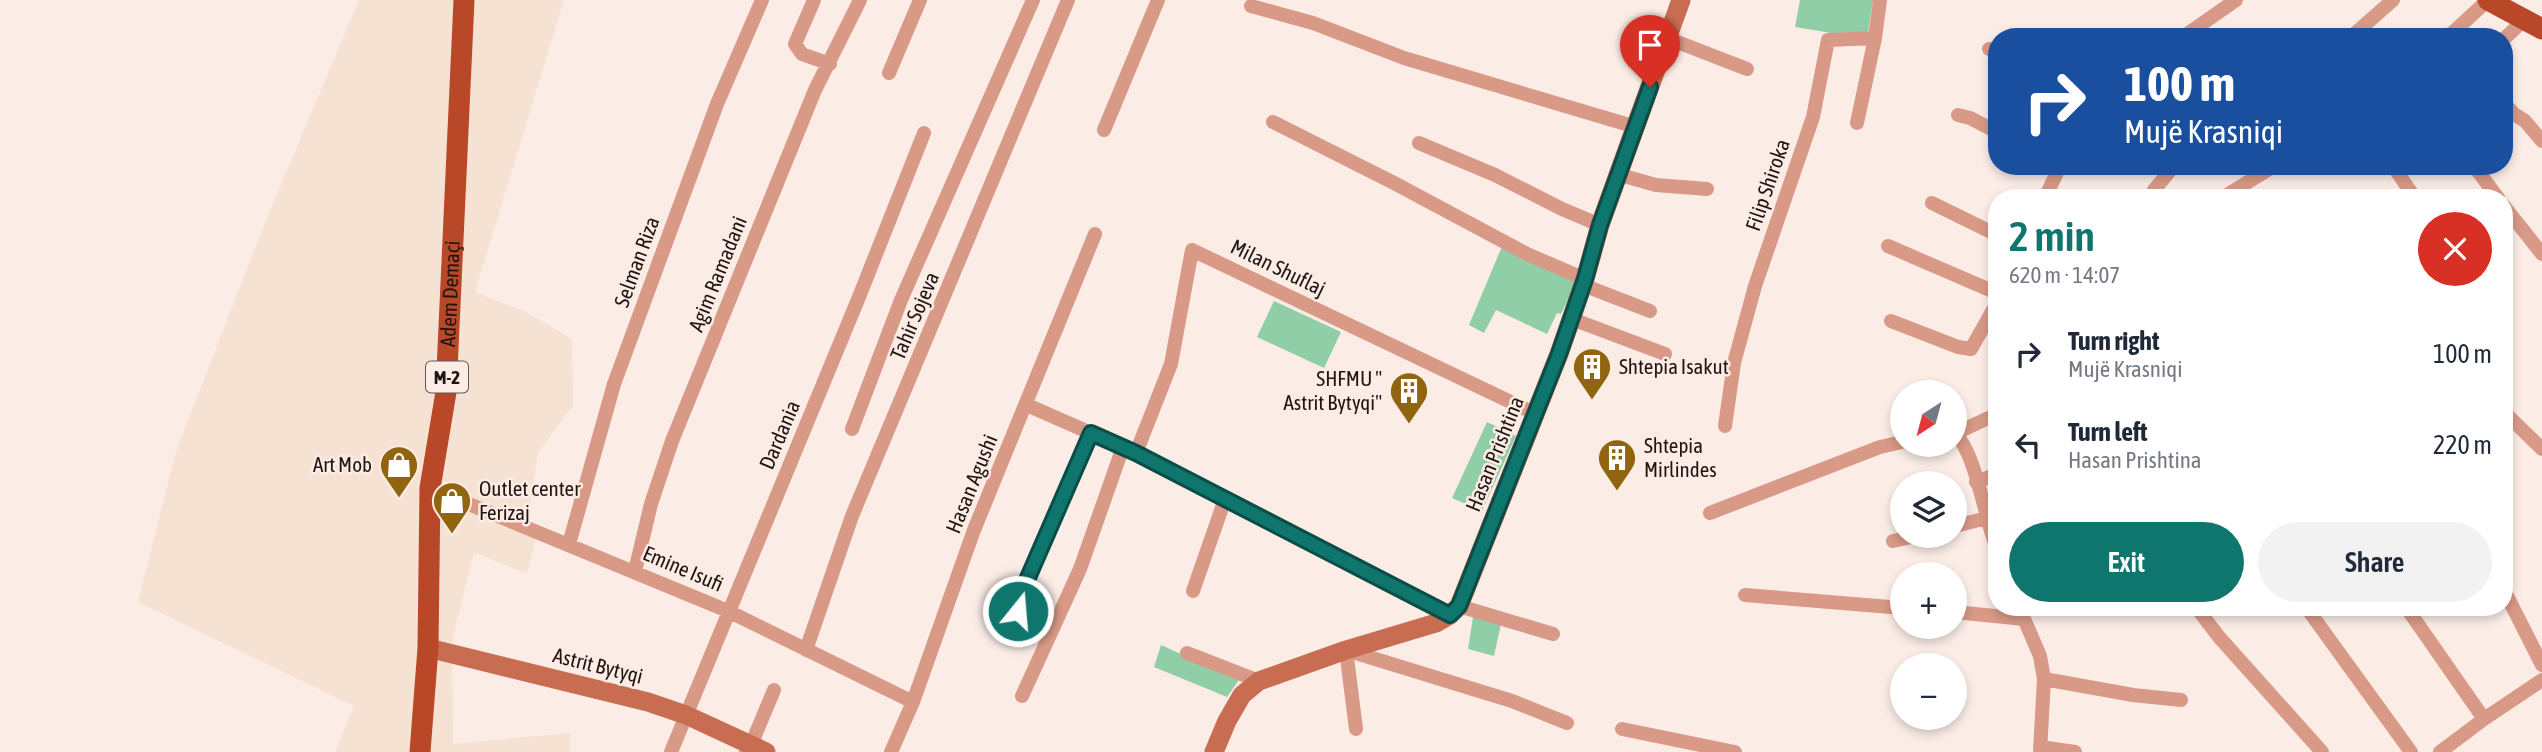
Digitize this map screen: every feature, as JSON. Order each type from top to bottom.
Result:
[{"type":"main road","name":"Adem Demaçi","points":[[420,752],[428,648],[430,488],[446,392],[464,0]]},
{"type":"main road","points":[[2488,0],[2533,24]]},
{"type":"street","name":"Selman Riza","points":[[569,544],[614,384],[717,104],[762,0]]},
{"type":"street","points":[[814,0],[794,44],[803,54],[830,64]]},
{"type":"street","name":"Agim Ramadani","points":[[635,571],[651,505],[671,441],[815,90],[860,0]]},
{"type":"street","points":[[889,73],[920,0]]},
{"type":"street","points":[[852,429],[901,300],[1033,0]]},
{"type":"street","name":"Tahir Sojeva","points":[[806,650],[852,516],[1068,0]]},
{"type":"street","points":[[1104,131],[1158,0]]},
{"type":"street","name":"Hasan Prishtina","points":[[1454,610],[1536,414],[1572,319],[1600,225],[1681,0]]},
{"type":"street","points":[[1857,123],[1880,0]]},
{"type":"street","points":[[2196,28],[2236,0]]},
{"type":"street","points":[[2361,28],[2393,0]]},
{"type":"street","points":[[2458,28],[2488,0]]},
{"type":"street","points":[[1251,6],[1313,23],[1404,58],[1636,127]]},
{"type":"street","points":[[2513,35],[2533,24]]},
{"type":"street","points":[[1667,38],[1747,69]]},
{"type":"street","name":"Filip Shiroka","points":[[1725,426],[1734,363],[1755,286],[1814,117],[1828,40],[1875,38]]},
{"type":"street","points":[[2513,113],[2525,121],[2542,141]]},
{"type":"street","points":[[1958,115],[1988,127]]},
{"type":"street","points":[[1273,122],[1527,254],[1650,312]]},
{"type":"street","name":"Dardania","points":[[671,752],[859,297],[924,132]]},
{"type":"street","points":[[1419,144],[1494,175],[1600,225]]},
{"type":"street","points":[[1620,175],[1656,185],[1707,189]]},
{"type":"street","points":[[2155,189],[2166,175]]},
{"type":"street","points":[[2237,189],[2259,175]]},
{"type":"street","points":[[1932,203],[1988,231]]},
{"type":"street","points":[[2513,217],[2542,254]]},
{"type":"street","name":"Hasan Agushi","points":[[891,752],[913,702],[974,530],[1095,234]]},
{"type":"street","points":[[1888,246],[1988,289]]},
{"type":"street","name":"Milan Shuflaj","points":[[1129,450],[1171,364],[1192,250],[1536,414]]},
{"type":"street","points":[[1572,319],[1665,354]]},
{"type":"street","points":[[1891,321],[1958,347],[1971,349],[1988,319]]},
{"type":"street","points":[[1027,405],[1129,450],[1454,610],[1553,634]]},
{"type":"street","points":[[1967,428],[1988,418]]},
{"type":"street","points":[[2513,421],[2542,449]]},
{"type":"street","points":[[1049,637],[1035,630],[1018,611],[1027,580],[1091,433]]},
{"type":"street","points":[[1710,513],[1890,445]]},
{"type":"street","points":[[1022,696],[1080,569],[1129,450]]},
{"type":"street","points":[[1967,456],[1987,518],[1967,523]]},
{"type":"street","points":[[1976,482],[1988,477]]},
{"type":"street","name":"Emine Isufi","points":[[430,488],[729,611],[913,702]]},
{"type":"street","points":[[1193,591],[1225,499]]},
{"type":"street","points":[[1745,595],[1890,606]]},
{"type":"street","points":[[2513,608],[2542,665]]},
{"type":"street","points":[[1214,752],[1242,695],[1259,681],[1346,650],[1436,624],[1454,610]]},
{"type":"street","points":[[1967,612],[1988,612]]},
{"type":"street","points":[[2023,616],[2040,656],[2044,680],[2040,749],[2074,752]]},
{"type":"street","points":[[2203,616],[2322,752]]},
{"type":"street","points":[[2313,616],[2411,752]]},
{"type":"street","points":[[2412,616],[2484,719]]},
{"type":"street","name":"Astrit Bytyqi","points":[[428,648],[648,702],[686,715],[754,750],[774,690]]},
{"type":"street","points":[[1346,650],[1512,701],[1567,723]]},
{"type":"street","points":[[1346,650],[1356,729]]},
{"type":"street","points":[[1187,653],[1259,681]]},
{"type":"street","points":[[2044,680],[2181,701]]},
{"type":"street","points":[[2440,752],[2542,680]]},
{"type":"street","points":[[1622,729],[1735,752]]},
{"type":"shaded area","points":[[359,0],[564,0],[475,292],[526,312],[572,339],[573,405],[538,453],[527,522],[536,537],[527,574],[474,552],[452,641],[453,744],[570,733],[570,752],[335,752],[354,706],[138,602],[176,451],[268,215]]},
{"type":"green space","points":[[1800,0],[1873,0],[1867,39],[1795,27]]},
{"type":"green space","points":[[1503,244],[1578,278],[1561,314],[1557,313],[1547,334],[1496,310],[1484,333],[1469,325]]},
{"type":"green space","points":[[1274,301],[1341,332],[1324,368],[1257,337]]},
{"type":"green space","points":[[1487,422],[1516,436],[1482,511],[1452,498]]},
{"type":"green space","points":[[1473,617],[1501,624],[1494,656],[1468,649]]},
{"type":"green space","points":[[1161,645],[1239,680],[1227,697],[1154,667]]},
{"type":"place","name":"Shtepia Isakut","points":[[1592,401]]},
{"type":"place","name":"SHFMU \" Astrit Bytyqi\"","points":[[1409,425]]},
{"type":"place","name":"Shtepia Mirlindes","points":[[1617,492]]},
{"type":"place","name":"Art Mob","points":[[399,499]]},
{"type":"place","name":"Outlet center Ferizaj","points":[[452,535]]},
{"type":"route","points":[[1018,611],[1027,580],[1091,433],[1136,453],[1450,615],[1459,606],[1559,354],[1600,225],[1650,87]]}]
